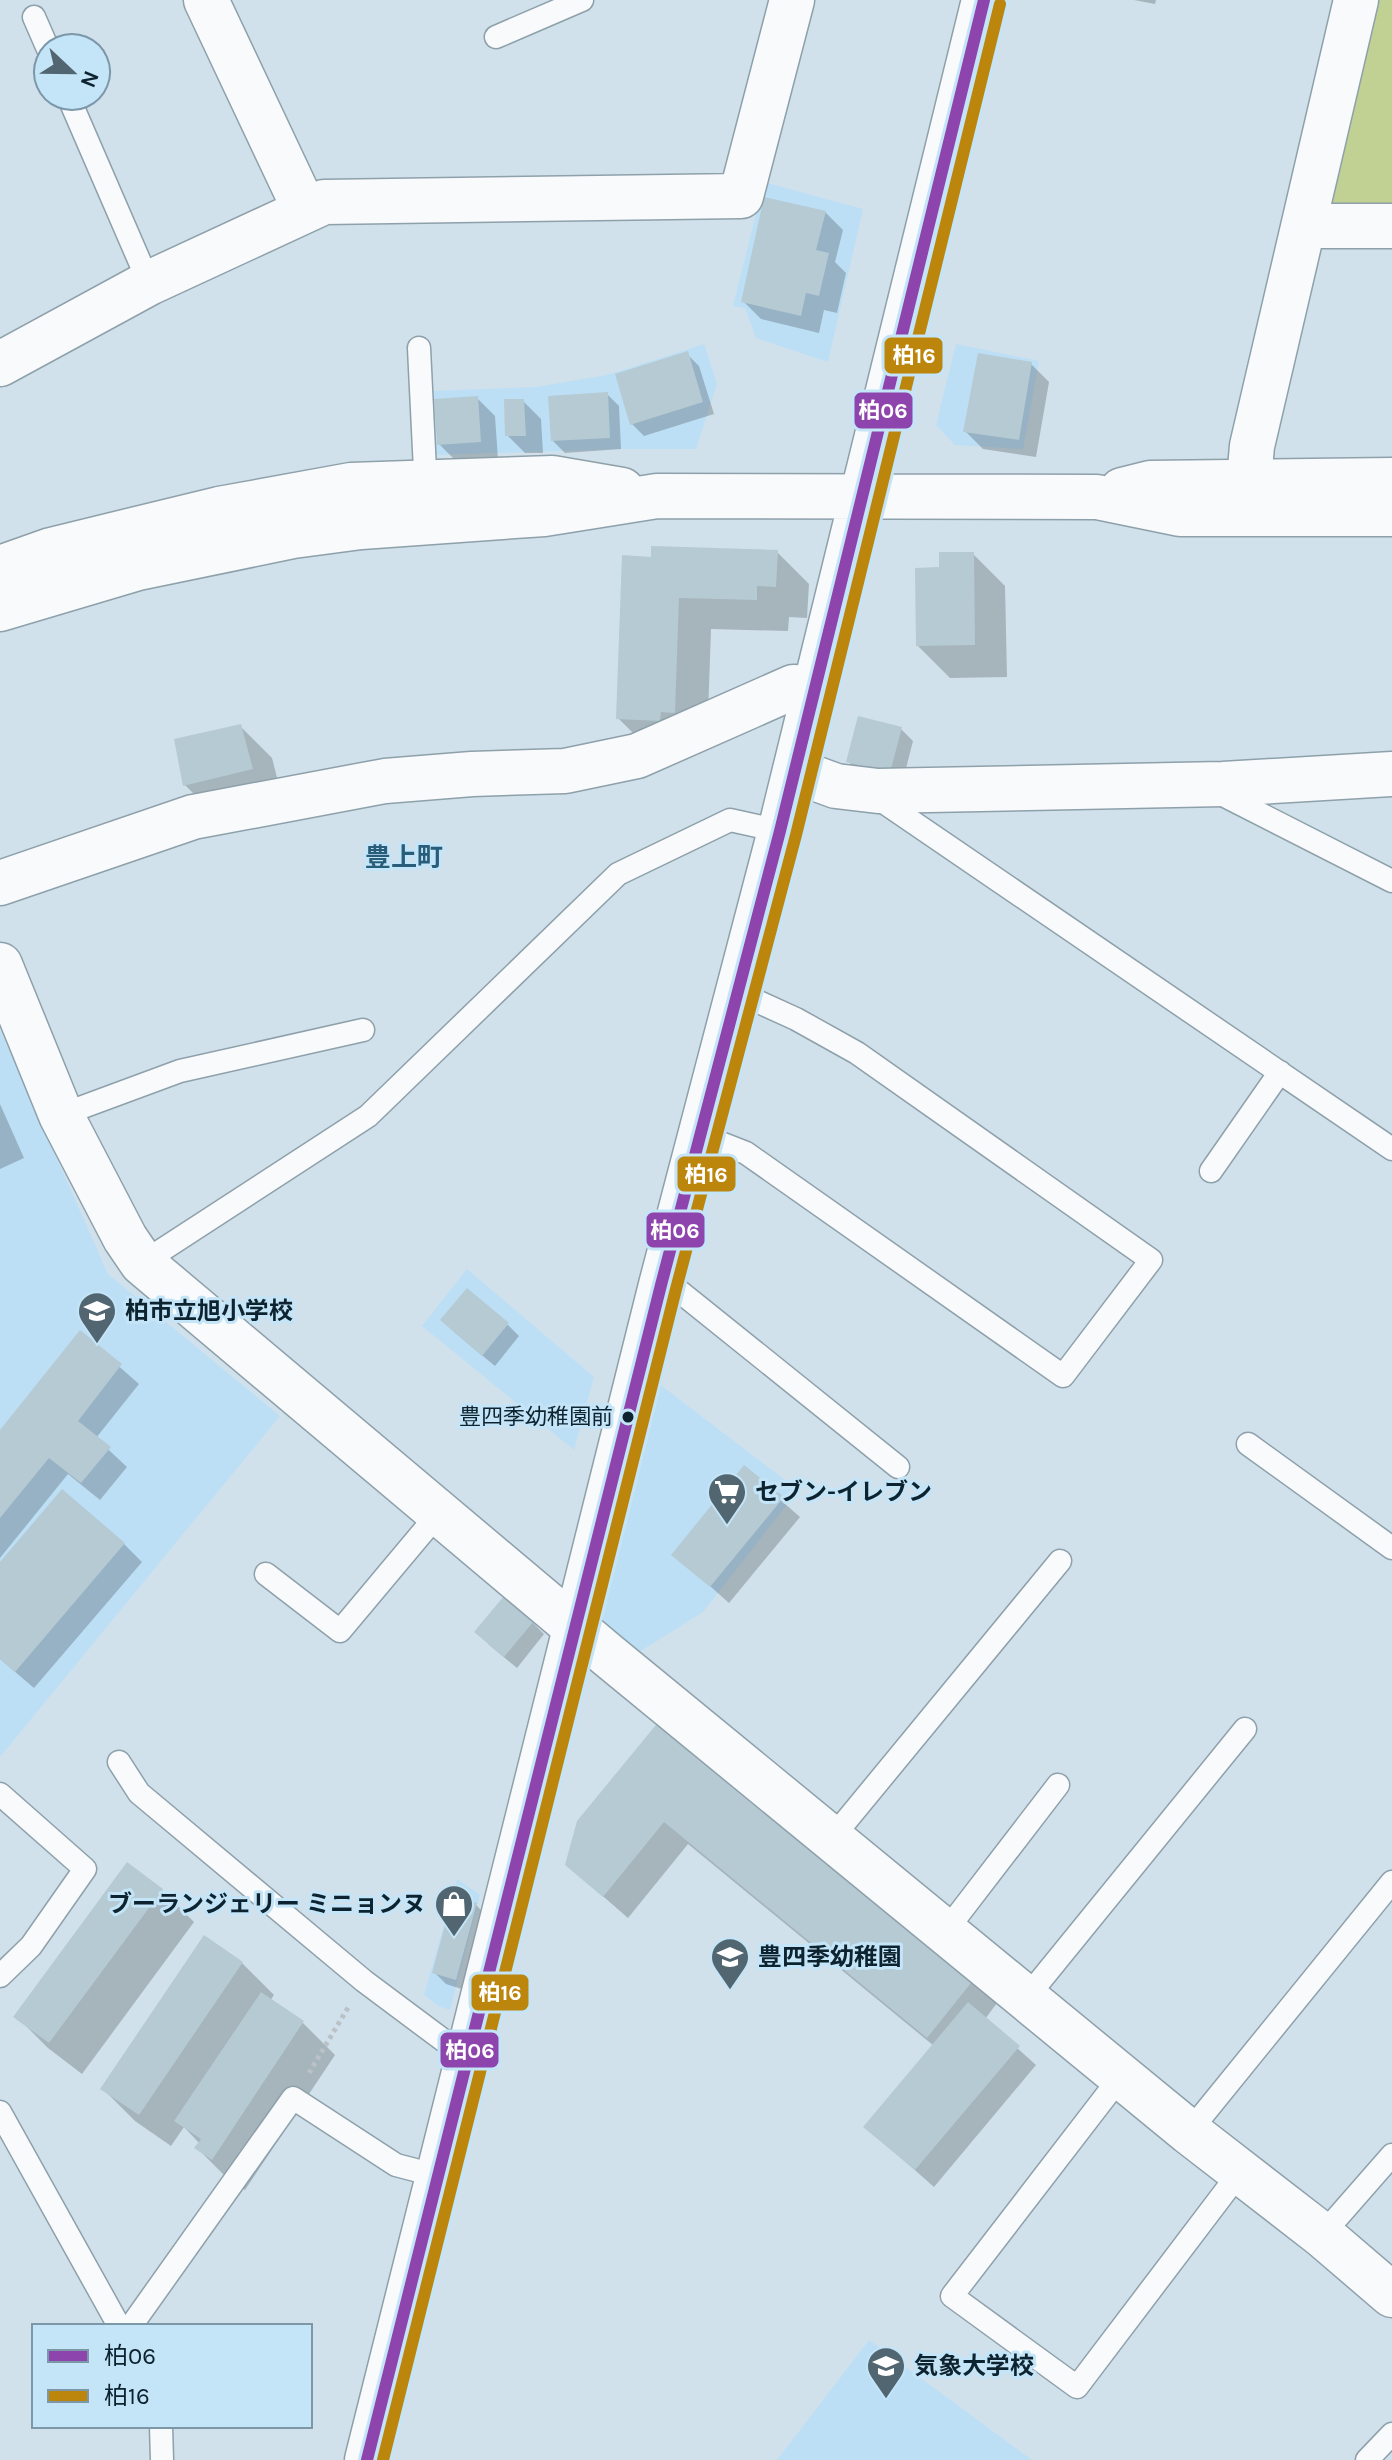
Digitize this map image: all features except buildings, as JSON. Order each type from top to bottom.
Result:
[{"type":"street","points":[[206,0],[305,210]]},
{"type":"street","points":[[2,358],[149,283],[324,202],[741,196],[792,0]]},
{"type":"street","points":[[367,2460],[661,1285],[780,831],[983,0]]},
{"type":"street","points":[[1247,498],[1252,446],[1356,0]]},
{"type":"street","points":[[1305,226],[1392,226]]},
{"type":"street","points":[[0,609],[138,568],[231,547],[361,527],[427,501],[552,478],[657,496],[1097,497],[1150,483],[1247,498],[1392,514]]},
{"type":"street","points":[[1247,498],[1392,480]]},
{"type":"street","points":[[0,568],[51,550],[285,495],[351,485],[427,501]]},
{"type":"street","points":[[0,883],[206,814],[385,781],[565,771],[637,756],[793,687],[814,688]]},
{"type":"street","points":[[795,771],[836,786],[878,791],[1223,784],[1392,774]]},
{"type":"street","points":[[0,965],[61,1115],[125,1238],[142,1263],[438,1514],[1189,2132],[1322,2235],[1392,2295]]},
{"type":"lane","points":[[496,37],[582,0]]},
{"type":"lane","points":[[34,17],[41,32]]},
{"type":"lane","points":[[75,112],[149,283]]},
{"type":"lane","points":[[419,348],[427,501]]},
{"type":"lane","points":[[1223,784],[1225,796],[1392,881]]},
{"type":"lane","points":[[878,791],[879,799],[1392,1149]]},
{"type":"lane","points":[[142,1263],[368,1116],[618,874],[730,820],[780,831]]},
{"type":"lane","points":[[700,1135],[746,1153],[1063,1376],[1151,1260],[857,1053],[796,1019],[739,993]]},
{"type":"lane","points":[[61,1115],[180,1071],[363,1030]]},
{"type":"lane","points":[[1211,1171],[1280,1072]]},
{"type":"lane","points":[[661,1285],[679,1291],[898,1467]]},
{"type":"lane","points":[[1248,1444],[1392,1548]]},
{"type":"lane","points":[[266,1574],[340,1631],[438,1514]]},
{"type":"lane","points":[[832,1838],[1060,1561]]},
{"type":"lane","points":[[1027,1997],[1245,1729]]},
{"type":"lane","points":[[119,1762],[139,1793],[364,1981],[443,2040],[470,2050]]},
{"type":"lane","points":[[945,1932],[1058,1785]]},
{"type":"lane","points":[[0,1794],[85,1869],[31,1946],[0,1976]]},
{"type":"lane","points":[[1189,2132],[1392,1882]]},
{"type":"lane","points":[[1122,2075],[952,2296],[1077,2387],[1240,2172]]},
{"type":"lane","points":[[132,2324],[293,2098],[396,2165],[438,2176]]},
{"type":"lane","points":[[0,2112],[118,2324]]},
{"type":"lane","points":[[1322,2235],[1392,2155]]},
{"type":"lane","points":[[161,2428],[162,2460]]},
{"type":"lane","points":[[1367,2460],[1392,2434]]},
{"type":"path","points":[[293,2098],[364,1981]]},
{"type":"shaded area","points":[[764,182],[863,209],[828,362],[756,338],[745,308],[733,306]]},
{"type":"shaded area","points":[[704,344],[717,384],[696,449],[437,455],[432,391],[536,387],[607,375]]},
{"type":"shaded area","points":[[956,344],[1039,361],[1023,449],[955,445],[936,425]]},
{"type":"shaded area","name":"柏市立旭小学校","points":[[0,1030],[108,1274],[280,1416],[0,1757]]},
{"type":"shaded area","points":[[467,1269],[594,1377],[574,1450],[422,1326]]},
{"type":"shaded area","points":[[654,1380],[798,1490],[703,1612],[628,1659],[590,1632]]},
{"type":"shaded area","points":[[457,1879],[480,1895],[450,2010],[438,2006],[424,1995]]},
{"type":"shaded area","name":"気象大学校","points":[[869,2340],[1032,2460],[777,2460]]},
{"type":"green space","points":[[1376,0],[1392,0],[1392,211],[1328,204]]},
{"type":"transit line","name":"柏06","points":[[367,2460],[661,1285],[780,831],[984,0]]},
{"type":"transit line","name":"柏16","points":[[383,2460],[676,1289],[796,835],[1000,4]]},
{"type":"place","name":"柏市立旭小学校","points":[[97,1345]]},
{"type":"place","name":"豊四季幼稚園前","points":[[628,1417]]},
{"type":"place","name":"セブン-イレブン","points":[[727,1526]]},
{"type":"place","name":"ブーランジェリー ミニョンヌ","points":[[454,1938]]},
{"type":"place","name":"豊四季幼稚園","points":[[730,1991]]},
{"type":"place","name":"気象大学校","points":[[886,2400]]},
{"type":"district","name":"豊上町","points":[[404,857]]}]
